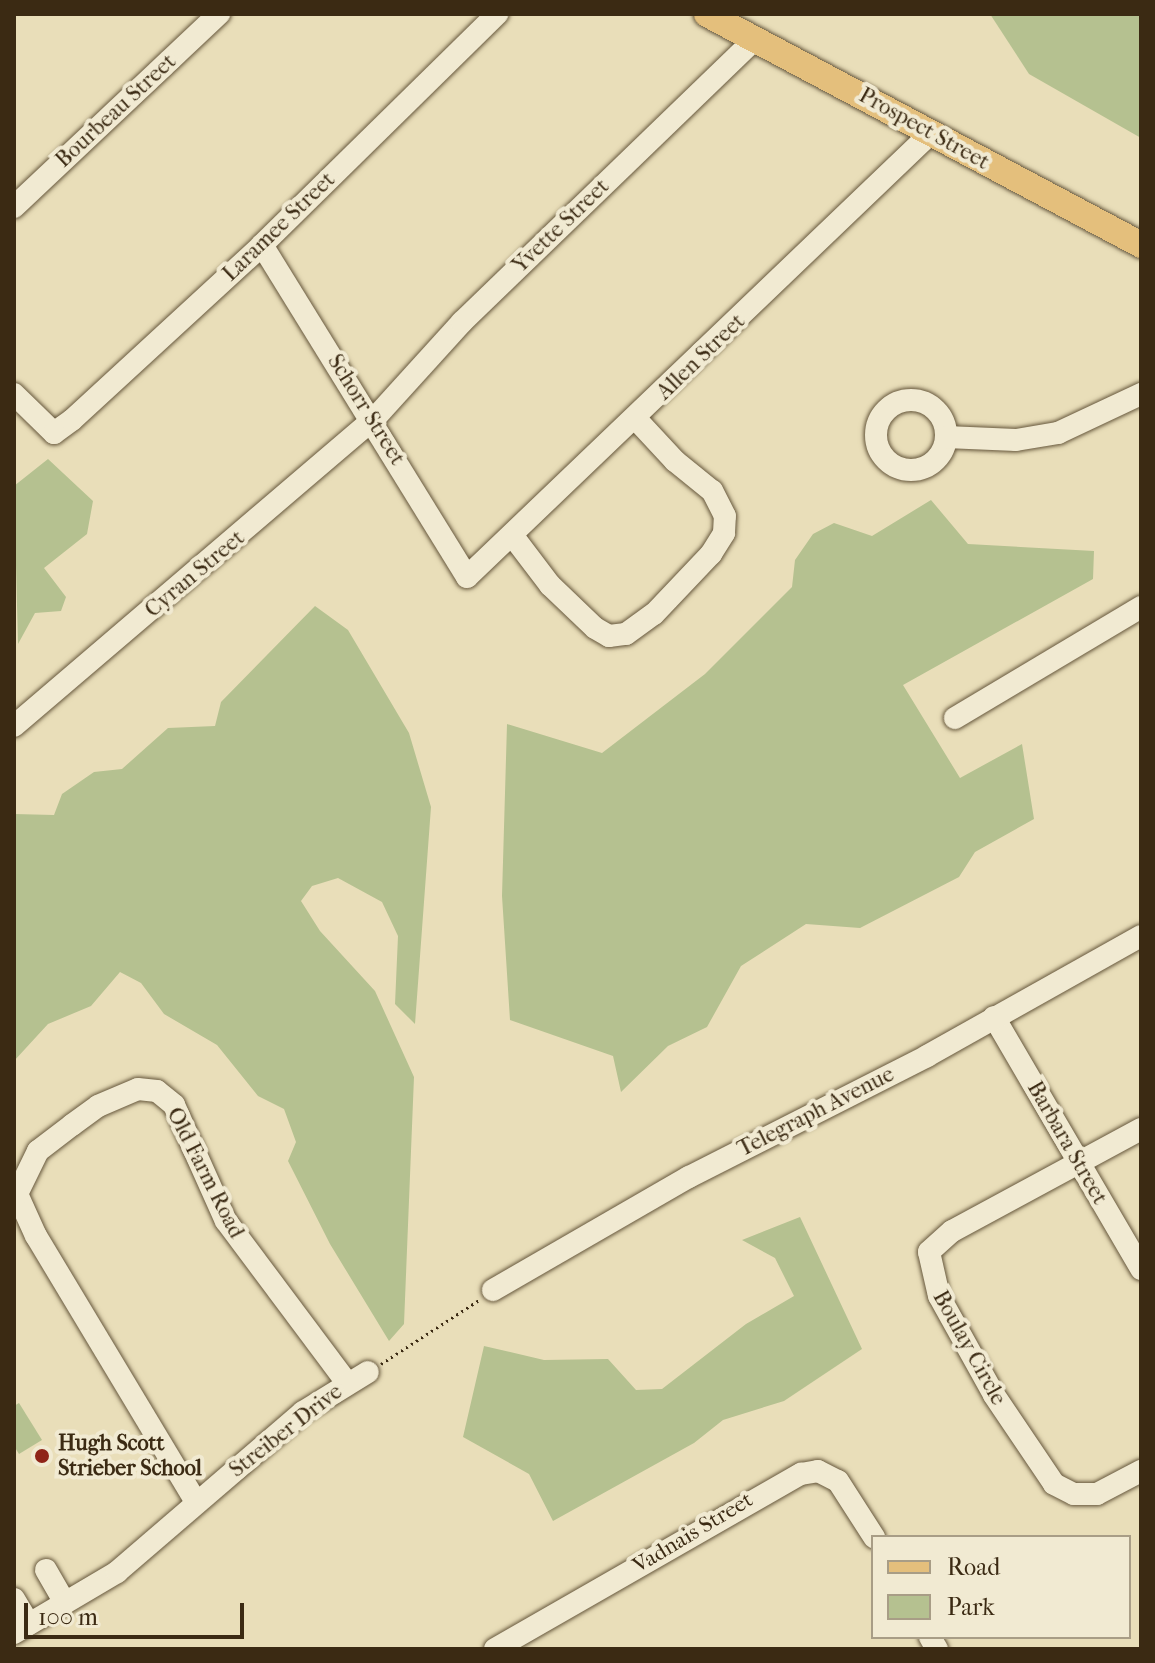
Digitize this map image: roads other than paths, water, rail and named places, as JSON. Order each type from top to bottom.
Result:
[{"type":"main road","name":"Prospect Street","points":[[707,14],[1141,245]]},
{"type":"street","name":"Bourbeau Street","points":[[14,207],[219,14]]},
{"type":"street","name":"Laramee Street","points":[[14,394],[54,433],[262,245],[497,14]]},
{"type":"street","name":"Yvette Street","points":[[374,419],[462,322],[755,39]]},
{"type":"street","name":"Allen Street","points":[[467,577],[636,419],[931,133]]},
{"type":"street","name":"Schorr Street","points":[[262,245],[374,419],[467,577]]},
{"type":"street","points":[[946,437],[1016,440],[1058,433],[1141,394]]},
{"type":"street","name":"Cyran Street","points":[[14,726],[374,419]]},
{"type":"street","points":[[512,535],[550,585],[595,628],[609,636],[626,634],[654,614],[711,554],[724,533],[725,516],[712,491],[636,419]]},
{"type":"street","points":[[955,718],[1141,607]]},
{"type":"street","name":"Telegraph Avenue","points":[[493,1290],[689,1177],[927,1056],[1141,936]]},
{"type":"street","name":"Barbara Street","points":[[994,1017],[1141,1269]]},
{"type":"street","name":"Old Farm Road","points":[[196,1502],[36,1236],[17,1194],[38,1151],[98,1106],[138,1089],[157,1091],[174,1105],[232,1231],[347,1383]]},
{"type":"street","name":"Boulay Circle","points":[[1141,1129],[952,1231],[929,1252],[931,1277],[994,1395],[1054,1484],[1074,1494],[1097,1494],[1141,1471]]},
{"type":"street","name":"Streiber Drive","points":[[21,1629],[117,1572],[303,1412],[368,1372]]},
{"type":"street","name":"Vadnais Street","points":[[495,1649],[801,1474],[818,1471],[838,1481],[873,1535]]},
{"type":"street","points":[[46,1570],[65,1603]]},
{"type":"street","points":[[14,1599],[21,1629]]},
{"type":"place","name":"Hugh Scott Strieber School","points":[[42,1456]]}]
